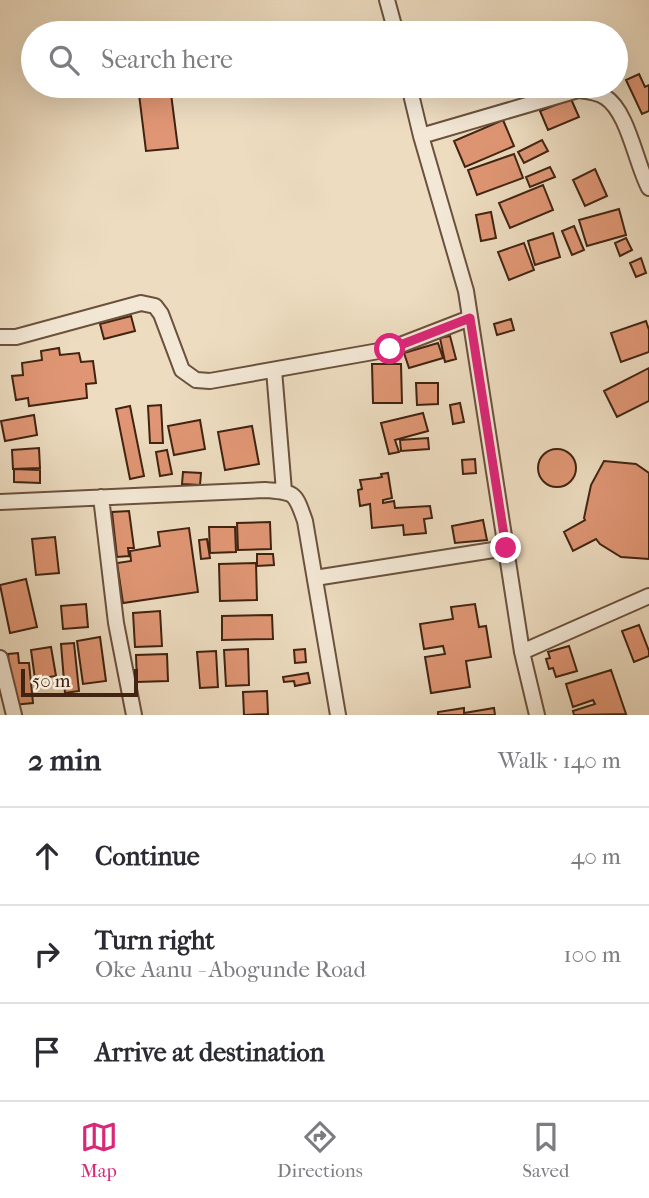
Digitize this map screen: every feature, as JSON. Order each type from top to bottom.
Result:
[{"type":"street","points":[[387,0],[393,21]]},
{"type":"street","points":[[412,98],[466,291],[522,652],[537,715]]},
{"type":"street","points":[[421,136],[551,98]]},
{"type":"street","points":[[607,98],[618,111],[626,128],[649,188]]},
{"type":"street","points":[[0,337],[16,337],[141,303],[155,306],[161,314],[182,370],[196,380],[210,381],[390,349],[470,318]]},
{"type":"street","points":[[274,370],[284,491]]},
{"type":"street","points":[[0,502],[265,490],[284,491],[297,498],[305,521],[338,715]]},
{"type":"street","points":[[102,497],[116,623],[134,715]]},
{"type":"street","points":[[315,578],[506,548]]},
{"type":"street","points":[[522,652],[649,596]]},
{"type":"street","points":[[0,658],[14,715]]},
{"type":"building","points":[[639,74],[645,87],[649,85],[649,111],[642,114],[628,79]]},
{"type":"building","points":[[139,98],[172,98],[178,148],[146,151]]},
{"type":"building","points":[[571,99],[579,117],[548,130],[540,111]]},
{"type":"building","points":[[503,120],[514,146],[465,167],[454,141]]},
{"type":"building","points":[[542,140],[548,151],[524,163],[518,152]]},
{"type":"building","points":[[514,154],[523,178],[477,195],[468,170]]},
{"type":"building","points":[[550,167],[555,177],[530,187],[526,177]]},
{"type":"building","points":[[595,169],[607,196],[585,206],[573,180]]},
{"type":"building","points":[[543,185],[553,210],[510,228],[499,203]]},
{"type":"building","points":[[619,209],[626,235],[587,246],[579,220]]},
{"type":"building","points":[[491,212],[496,238],[481,241],[476,215]]},
{"type":"building","points":[[574,226],[584,250],[572,255],[562,231]]},
{"type":"building","points":[[553,233],[560,257],[535,265],[528,241]]},
{"type":"building","points":[[626,238],[632,250],[620,256],[615,243]]},
{"type":"building","points":[[524,243],[534,270],[509,280],[498,252]]},
{"type":"building","points":[[641,258],[646,273],[636,277],[630,263]]},
{"type":"building","points":[[131,316],[135,331],[104,339],[100,324]]},
{"type":"building","points":[[511,319],[514,330],[497,335],[494,324]]},
{"type":"building","points":[[646,321],[649,330],[649,352],[621,362],[611,333]]},
{"type":"building","points":[[450,336],[456,359],[445,362],[440,338]]},
{"type":"building","points":[[438,343],[443,358],[409,368],[404,353]]},
{"type":"building","points":[[59,348],[60,355],[79,353],[81,362],[93,361],[96,383],[86,384],[87,398],[29,406],[28,398],[16,400],[12,376],[23,375],[22,363],[42,360],[41,351]]},
{"type":"building","points":[[372,364],[401,364],[402,403],[373,403]]},
{"type":"building","points":[[649,368],[649,401],[617,417],[604,391]]},
{"type":"building","points":[[416,383],[438,383],[438,404],[417,405]]},
{"type":"building","points":[[460,403],[464,422],[453,424],[450,405]]},
{"type":"building","points":[[161,405],[163,443],[150,443],[148,406]]},
{"type":"building","points":[[130,406],[144,476],[130,479],[116,409]]},
{"type":"building","points":[[423,413],[428,431],[395,440],[399,452],[389,454],[381,423]]},
{"type":"building","points":[[34,415],[37,435],[5,441],[1,421]]},
{"type":"building","points":[[200,420],[205,449],[174,455],[168,426]]},
{"type":"building","points":[[252,426],[259,464],[225,470],[218,432]]},
{"type":"building","points":[[428,438],[429,449],[401,451],[400,440]]},
{"type":"building","points":[[39,448],[40,468],[13,469],[12,450]]},
{"type":"building","points":[[557,449],[571,454],[576,468],[571,482],[557,487],[543,482],[538,468],[543,454]]},
{"type":"building","points":[[167,450],[172,474],[160,476],[156,452]]},
{"type":"building","points":[[475,459],[476,473],[463,474],[462,460]]},
{"type":"building","points":[[604,461],[636,464],[649,473],[649,559],[621,557],[596,539],[573,551],[564,532],[585,520],[591,485]]},
{"type":"building","points":[[14,469],[40,470],[40,483],[14,482]]},
{"type":"building","points":[[183,472],[201,473],[200,485],[182,484]]},
{"type":"building","points":[[388,473],[392,498],[383,500],[383,503],[394,501],[395,508],[430,506],[432,518],[424,519],[426,533],[404,535],[403,525],[372,528],[370,504],[360,506],[360,480],[382,477],[381,474]]},
{"type":"building","points":[[129,511],[134,548],[128,548],[129,556],[117,557],[112,512]]},
{"type":"building","points":[[483,520],[487,540],[455,543],[452,526]]},
{"type":"building","points":[[270,522],[271,549],[238,550],[237,523]]},
{"type":"building","points":[[209,527],[235,527],[236,552],[210,553]]},
{"type":"building","points":[[189,528],[198,592],[123,603],[117,563],[131,561],[130,551],[160,546],[158,532]]},
{"type":"building","points":[[55,537],[59,573],[36,575],[32,539]]},
{"type":"building","points":[[207,539],[210,558],[201,559],[199,540]]},
{"type":"building","points":[[257,554],[273,554],[274,565],[257,566]]},
{"type":"building","points":[[256,563],[257,600],[220,601],[219,564]]},
{"type":"building","points":[[26,579],[37,627],[10,633],[0,585]]},
{"type":"building","points":[[86,604],[88,627],[63,629],[61,606]]},
{"type":"building","points":[[475,604],[479,627],[486,626],[491,657],[466,661],[470,687],[431,693],[425,657],[445,654],[443,646],[424,649],[420,624],[453,619],[451,607]]},
{"type":"building","points":[[160,611],[162,646],[135,647],[133,613]]},
{"type":"building","points":[[272,615],[273,639],[222,640],[222,616]]},
{"type":"building","points":[[639,625],[649,656],[634,662],[622,631]]},
{"type":"building","points":[[100,637],[106,681],[83,684],[77,641]]},
{"type":"building","points":[[74,643],[79,691],[65,693],[61,644]]},
{"type":"building","points":[[569,646],[577,671],[556,677],[553,668],[549,669],[546,659],[550,658],[548,652]]},
{"type":"building","points":[[51,647],[56,676],[35,679],[31,650]]},
{"type":"building","points":[[248,649],[249,685],[226,686],[224,650]]},
{"type":"building","points":[[305,649],[306,662],[295,663],[294,650]]},
{"type":"building","points":[[216,651],[218,687],[200,688],[197,652]]},
{"type":"building","points":[[18,653],[19,663],[29,663],[33,703],[13,705],[8,654]]},
{"type":"building","points":[[167,654],[168,681],[137,682],[136,655]]},
{"type":"building","points":[[611,670],[626,714],[574,715],[573,711],[595,704],[593,700],[573,707],[566,684]]},
{"type":"building","points":[[308,673],[310,683],[295,686],[294,681],[284,682],[283,677]]},
{"type":"building","points":[[267,691],[268,714],[244,715],[243,692]]},
{"type":"building","points":[[464,708],[464,713],[494,708],[495,715],[438,715],[438,712]]},
{"type":"route","points":[[390,349],[470,318],[506,548]]}]
